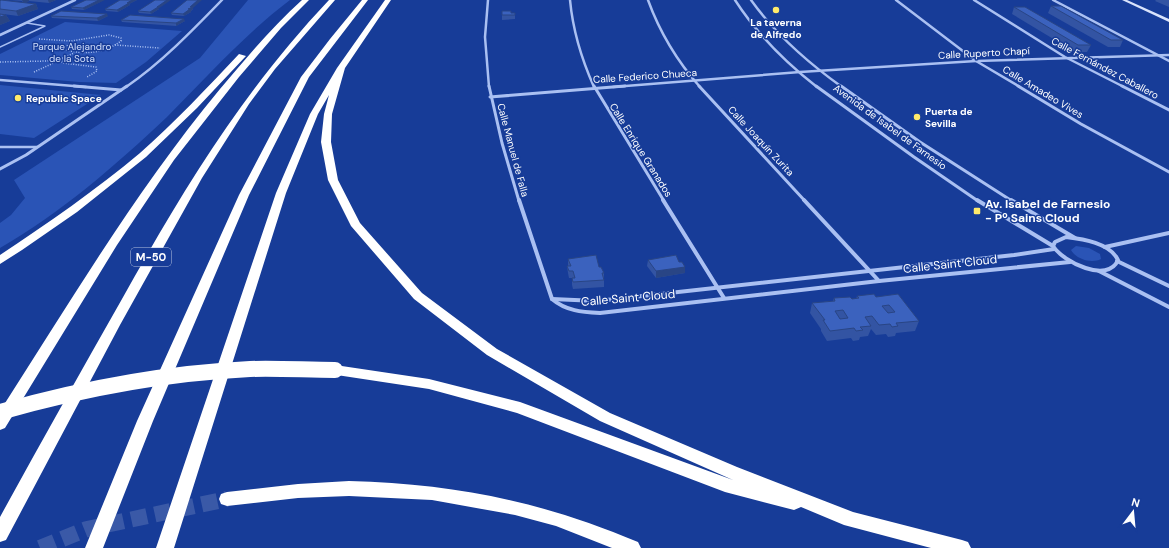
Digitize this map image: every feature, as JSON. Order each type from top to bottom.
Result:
[{"type":"highway","points":[[0,424],[142,199],[200,117],[296,9],[306,0]]},
{"type":"highway","name":"M-50","points":[[0,534],[185,196],[235,118],[295,39],[332,0]]},
{"type":"highway","points":[[94,548],[144,421],[244,195],[305,78],[332,40],[365,0]]},
{"type":"highway","points":[[165,548],[281,193],[314,114],[341,68],[388,0]]},
{"type":"highway","points":[[0,260],[90,196],[142,155],[183,118],[251,47],[282,19],[296,9]]},
{"type":"highway","points":[[341,68],[328,114],[326,142],[333,180],[355,224],[418,296],[492,352],[605,417],[731,472],[852,519]]},
{"type":"highway","points":[[0,412],[39,400],[143,380],[240,370],[335,370],[429,384],[520,408],[725,485],[962,548]]},
{"type":"highway","points":[[227,499],[308,490],[386,489],[463,497],[539,514],[615,540],[632,548]]},
{"type":"street","points":[[0,34],[75,0]]},
{"type":"street","points":[[0,169],[37,147],[139,78],[192,31],[222,0]]},
{"type":"street","name":"Calle Manuel de Falla","points":[[488,0],[483,40],[486,76],[490,97],[515,191],[552,300]]},
{"type":"street","name":"Calle Enrique Granados","points":[[570,0],[572,27],[576,43],[594,88],[724,298]]},
{"type":"street","name":"Calle Joaquín Zurita","points":[[648,0],[657,24],[665,39],[695,81],[879,281]]},
{"type":"street","name":"Avenida de Isabel de Farnesio","points":[[735,0],[763,38],[800,72],[848,110],[989,208],[1054,248],[1063,258],[1070,262]]},
{"type":"street","name":"Avenida de Isabel de Farnesio","points":[[751,0],[769,23],[820,71],[916,140],[1028,211],[1075,238]]},
{"type":"street","name":"Calle Amadeo Vives","points":[[896,0],[976,61],[1081,124],[1169,172]]},
{"type":"street","name":"Calle Fernández Caballero","points":[[974,0],[1064,58],[1169,110]]},
{"type":"street","points":[[1053,0],[1156,56],[1169,61]]},
{"type":"street","points":[[1124,0],[1169,20]]},
{"type":"street","points":[[1133,0],[1169,16]]},
{"type":"street","name":"Calle Ruperto Chapí","points":[[800,72],[976,61],[1169,55]]},
{"type":"street","name":"Calle Federico Chueca","points":[[490,97],[800,72]]},
{"type":"street","points":[[0,80],[122,90]]},
{"type":"street","points":[[1105,247],[1169,233]]},
{"type":"street","points":[[1075,238],[1096,243],[1105,247],[1111,252],[1117,261],[1169,286]]},
{"type":"street","name":"Calle Saint Cloud","points":[[552,300],[597,301],[1014,255],[1054,248],[1055,242],[1059,239],[1075,238]]},
{"type":"street","points":[[1096,270],[1112,268],[1116,265],[1117,261]]},
{"type":"street","points":[[1070,262],[1096,270],[1169,307]]},
{"type":"street","name":"Calle Saint Cloud","points":[[552,300],[560,308],[575,312],[600,313],[879,281],[1070,262]]},
{"type":"lane","points":[[0,47],[45,26],[27,23]]},
{"type":"lane","points":[[1,147],[37,147]]},
{"type":"path","points":[[112,35],[121,38],[121,41],[115,45],[95,51],[75,52],[66,50],[64,48],[72,42],[92,36],[112,35]]},
{"type":"path","points":[[36,39],[72,42]]},
{"type":"path","points":[[115,45],[166,48]]},
{"type":"path","points":[[28,75],[75,52]]},
{"type":"path","points":[[0,62],[15,60],[49,62],[63,58]]},
{"type":"path","points":[[63,58],[61,61],[63,63],[97,68],[94,73],[83,80]]},
{"type":"green space","points":[[248,0],[290,0],[242,41],[167,117],[128,153],[45,220],[0,248],[0,223],[11,215],[25,198],[14,180],[200,58]]},
{"type":"green space","name":"Parque Alejandro de la Sota","points":[[65,22],[182,31],[146,62],[116,83],[79,82],[0,75],[0,54]]},
{"type":"green space","points":[[0,85],[101,95],[34,138],[0,134]]},
{"type":"green space","points":[[1076,246],[1089,248],[1100,254],[1101,259],[1088,261],[1076,256],[1071,250]]},
{"type":"building","points":[[1,0],[36,4],[16,11],[0,9]]},
{"type":"building","points":[[86,0],[99,0],[83,8],[71,7]]},
{"type":"building","points":[[120,0],[132,0],[117,10],[105,9]]},
{"type":"building","points":[[155,0],[167,0],[150,12],[138,11]]},
{"type":"building","points":[[187,0],[198,0],[190,7],[193,7],[188,9],[190,9],[183,14],[171,13]]},
{"type":"building","points":[[1051,6],[1061,6],[1123,40],[1111,40]]},
{"type":"building","points":[[1014,7],[1025,7],[1091,45],[1078,45]]},
{"type":"building","points":[[61,11],[107,14],[97,18],[51,16]]},
{"type":"building","points":[[502,11],[511,11],[511,13],[515,13],[515,15],[502,15]]},
{"type":"building","points":[[130,15],[184,19],[176,23],[121,20]]},
{"type":"building","points":[[596,255],[599,267],[601,267],[604,273],[602,273],[604,280],[573,282],[572,278],[575,278],[573,271],[569,271],[567,266],[571,266],[568,259]]},
{"type":"building","points":[[676,255],[679,262],[682,262],[685,267],[656,271],[648,260]]},
{"type":"building","points":[[874,294],[876,297],[898,294],[919,321],[896,323],[898,326],[892,327],[890,324],[879,325],[872,316],[865,317],[871,326],[860,327],[863,330],[856,331],[854,328],[830,331],[823,320],[825,320],[812,303],[835,301],[834,298],[859,298],[857,296]],"holes":[[[889,305],[895,312],[888,313],[882,306]],[[843,310],[848,318],[840,319],[835,311]]]},
{"type":"tunnel","points":[[40,548],[87,529],[227,499]]},
{"type":"place","name":"La taverna de Alfredo","points":[[776,10]]},
{"type":"place","name":"Republic Space","points":[[18,98]]},
{"type":"place","name":"Puerta de Sevilla","points":[[917,117]]},
{"type":"place","name":"Av. Isabel de Farnesio - Pº Sains Cloud","points":[[977,211]]}]
